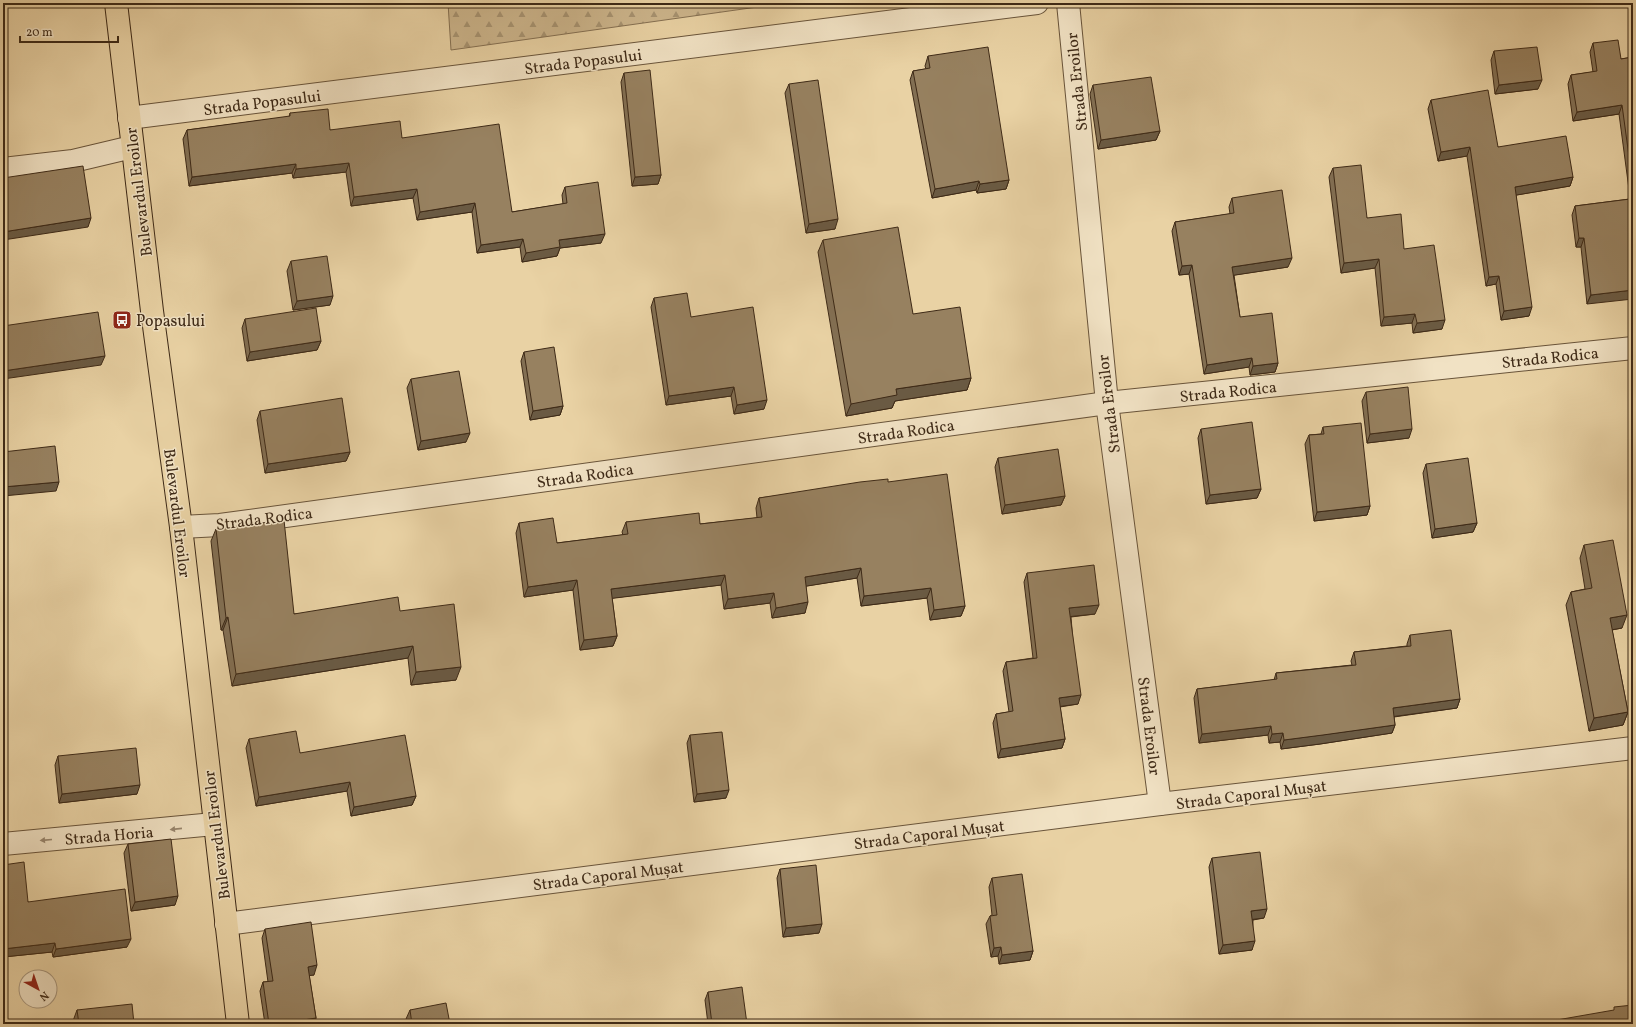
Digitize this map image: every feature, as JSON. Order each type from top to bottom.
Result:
[{"type":"main road","name":"Bulevardul Eroilor","points":[[116,3],[132,147],[181,527],[238,1024]]},
{"type":"street","name":"Strada Popasului","points":[[129,118],[1037,3]]},
{"type":"street","name":"Strada Eroilor","points":[[1068,3],[1107,403],[1160,804]]},
{"type":"street","points":[[3,169],[73,161],[132,147]]},
{"type":"street","name":"Strada Rodica","points":[[181,527],[220,525],[1107,403],[1633,348]]},
{"type":"street","name":"Strada Caporal Mușat","points":[[226,924],[1160,804],[1633,748]]},
{"type":"street","name":"Strada Horia","points":[[3,844],[214,824]]},
{"type":"green space","points":[[448,3],[786,3],[451,50]]},
{"type":"building","points":[[1618,40],[1621,59],[1633,57],[1633,186],[1622,105],[1577,112],[1571,75],[1597,71],[1593,43]]},
{"type":"building","points":[[988,47],[1009,180],[980,184],[979,181],[935,189],[913,71],[930,68],[928,56]]},
{"type":"building","points":[[1537,47],[1542,80],[1499,85],[1494,51]]},
{"type":"building","points":[[650,70],[661,175],[635,177],[624,73]]},
{"type":"building","points":[[1151,77],[1160,131],[1101,140],[1093,85]]},
{"type":"building","points":[[818,80],[838,219],[809,224],[789,84]]},
{"type":"building","points":[[1488,90],[1498,147],[1566,136],[1573,177],[1515,187],[1532,307],[1504,311],[1499,276],[1489,277],[1470,147],[1441,152],[1431,100]]},
{"type":"building","points":[[328,109],[330,130],[400,121],[402,138],[499,124],[512,212],[567,203],[565,187],[598,182],[605,234],[559,240],[560,247],[526,253],[523,239],[481,245],[475,203],[420,212],[417,189],[354,197],[349,163],[296,169],[296,164],[192,177],[187,130],[290,116],[290,113]]},
{"type":"building","points":[[1361,165],[1367,218],[1401,214],[1404,249],[1434,245],[1445,320],[1417,323],[1415,314],[1384,317],[1379,259],[1344,263],[1333,168]]},
{"type":"building","points":[[83,166],[91,218],[3,232],[3,178]]},
{"type":"building","points":[[1282,190],[1292,258],[1232,267],[1240,317],[1272,313],[1278,363],[1253,366],[1252,358],[1207,365],[1192,265],[1182,266],[1175,222],[1234,213],[1232,198]]},
{"type":"building","points":[[1630,199],[1633,225],[1633,290],[1591,295],[1584,238],[1579,238],[1575,206]]},
{"type":"building","points":[[898,227],[913,314],[960,307],[971,378],[896,389],[897,395],[851,404],[823,240]]},
{"type":"building","points":[[327,256],[333,296],[297,301],[291,261]]},
{"type":"building","points":[[687,293],[691,317],[753,307],[767,400],[737,405],[734,387],[669,396],[654,298]]},
{"type":"building","points":[[316,308],[321,341],[250,352],[245,319]]},
{"type":"building","points":[[98,312],[105,356],[3,371],[3,326]]},
{"type":"building","points":[[554,347],[563,406],[533,411],[524,352]]},
{"type":"building","points":[[459,371],[470,433],[421,441],[411,379]]},
{"type":"building","points":[[1408,387],[1412,429],[1370,434],[1366,392]]},
{"type":"building","points":[[342,398],[350,452],[268,464],[260,411]]},
{"type":"building","points":[[1252,422],[1261,489],[1210,495],[1201,429]]},
{"type":"building","points":[[1361,423],[1370,506],[1317,512],[1309,435],[1324,434],[1323,427]]},
{"type":"building","points":[[55,446],[59,482],[3,487],[3,452]]},
{"type":"building","points":[[1058,449],[1065,496],[1005,505],[998,458]]},
{"type":"building","points":[[1468,458],[1477,523],[1435,529],[1426,464]]},
{"type":"building","points":[[947,474],[965,606],[934,610],[931,588],[864,596],[861,568],[805,577],[808,602],[776,608],[774,593],[728,599],[725,575],[611,589],[617,636],[584,640],[577,580],[528,587],[519,523],[553,518],[557,543],[628,534],[626,522],[699,513],[700,524],[762,517],[759,498],[860,482],[888,479],[888,482]]},
{"type":"building","points":[[284,520],[294,614],[398,597],[400,611],[454,604],[461,667],[416,672],[413,646],[236,674],[228,617],[226,618],[216,529]]},
{"type":"building","points":[[1613,540],[1627,615],[1610,618],[1628,712],[1594,718],[1571,592],[1592,588],[1584,545]]},
{"type":"building","points":[[1094,565],[1099,605],[1069,608],[1081,695],[1059,698],[1065,739],[1001,749],[996,714],[1013,711],[1006,662],[1037,658],[1027,573]]},
{"type":"building","points":[[1451,630],[1460,699],[1393,708],[1395,725],[1323,735],[1284,740],[1283,733],[1272,734],[1271,726],[1202,734],[1197,689],[1277,679],[1276,673],[1356,665],[1354,652],[1411,646],[1410,635]]},
{"type":"building","points":[[296,731],[300,753],[405,735],[416,796],[354,807],[350,782],[259,797],[249,739]]},
{"type":"building","points":[[722,732],[729,790],[697,794],[690,735]]},
{"type":"building","points":[[136,748],[140,785],[62,794],[58,756]]},
{"type":"building","points":[[171,839],[178,896],[135,902],[128,844]]},
{"type":"building","points":[[1260,852],[1267,909],[1251,911],[1255,941],[1223,945],[1212,858]]},
{"type":"building","points":[[24,862],[28,902],[125,889],[131,939],[56,949],[55,943],[3,949],[3,865]]},
{"type":"building","points":[[816,865],[822,924],[786,928],[780,869]]},
{"type":"building","points":[[1022,874],[1033,951],[1002,955],[1001,947],[994,948],[990,916],[997,915],[992,878]]},
{"type":"building","points":[[311,922],[317,965],[308,967],[316,1018],[269,1024],[263,982],[273,981],[265,929]]},
{"type":"building","points":[[742,987],[747,1024],[712,1024],[708,992]]},
{"type":"building","points":[[446,1003],[450,1024],[412,1024],[410,1010]]},
{"type":"building","points":[[132,1004],[134,1024],[79,1024],[77,1010]]},
{"type":"building","points":[[1633,1005],[1633,1024],[1534,1024],[1614,1010],[1614,1007]]},
{"type":"place","name":"Popasului","points":[[122,320]]}]
